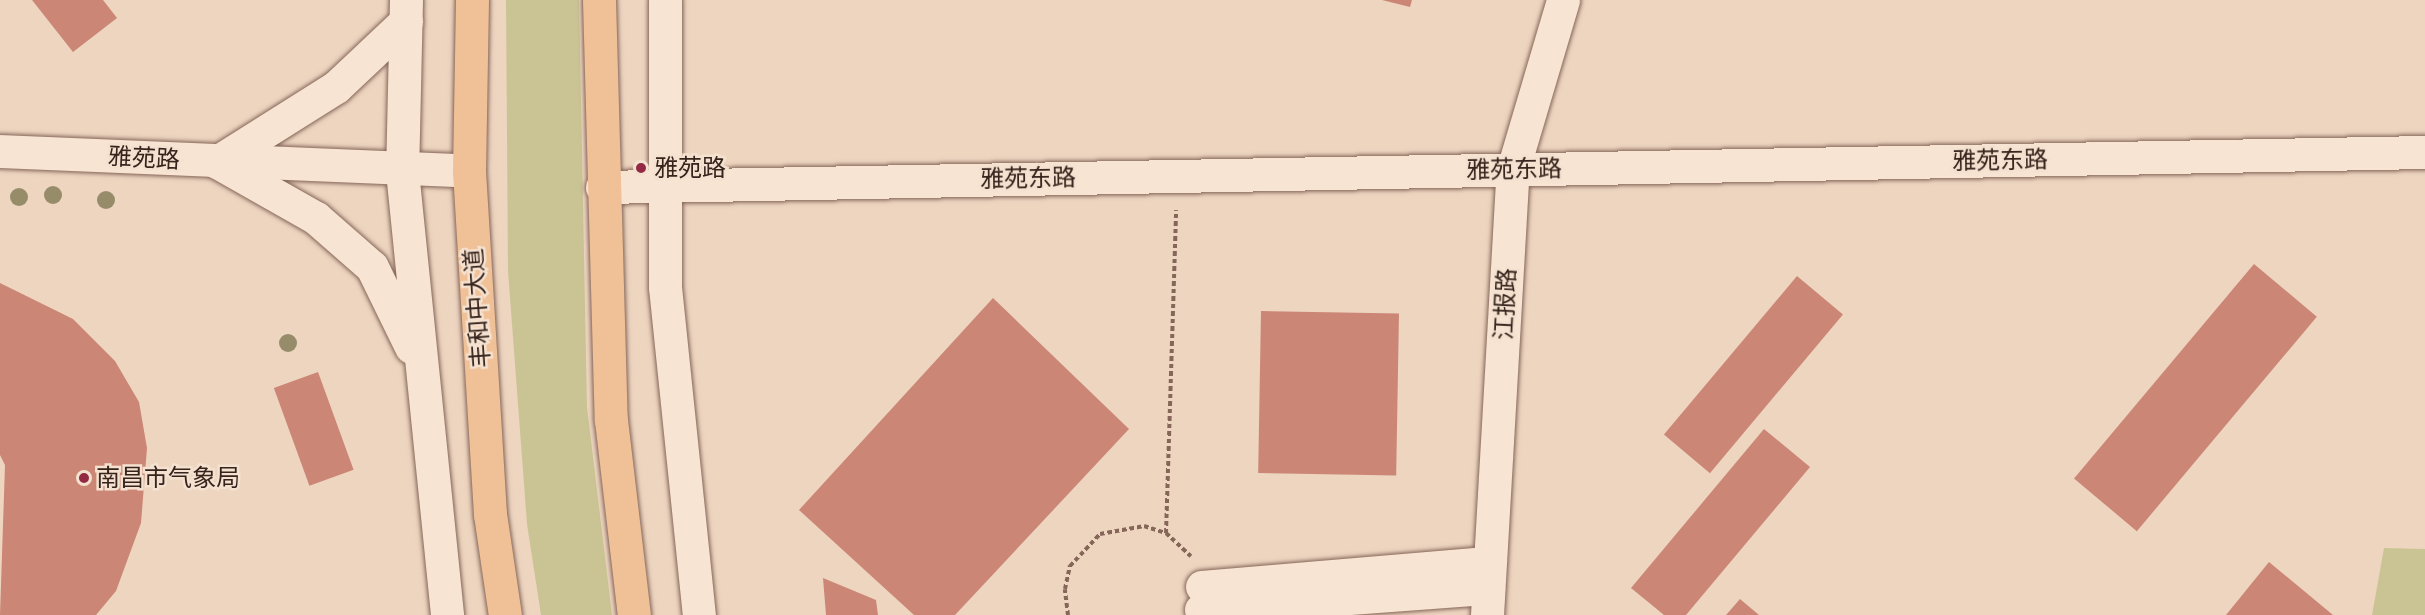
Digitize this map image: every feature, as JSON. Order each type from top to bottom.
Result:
[{"type":"main road","name":"丰和中大道","points":[[472,0],[469,171],[490,514],[505,615]]},
{"type":"main road","points":[[599,0],[602,187],[611,420],[634,615]]},
{"type":"street","points":[[665,0],[663,185],[665,287],[699,615]]},
{"type":"street","name":"江报路","points":[[1489,589],[1512,169],[1563,0]]},
{"type":"street","points":[[406,11],[336,87],[217,162],[316,218],[372,267],[420,365]]},
{"type":"street","points":[[406,11],[402,171],[447,615]]},
{"type":"street","name":"雅苑路","points":[[0,151],[402,171],[469,171]]},
{"type":"street","name":"雅苑东路","points":[[602,187],[2425,152]]},
{"type":"street","points":[[1202,599],[1489,589]]},
{"type":"path","points":[[1068,615],[1065,589],[1083,547],[1122,526],[1166,533],[1177,175]]},
{"type":"shaded area","points":[[506,0],[579,0],[587,407],[612,615],[541,615],[527,524],[508,271]]},
{"type":"shaded area","points":[[2384,548],[2425,549],[2425,615],[2372,615]]},
{"type":"building","points":[[32,0],[103,0],[117,18],[73,52]]},
{"type":"building","points":[[1382,0],[1412,0],[1410,7]]},
{"type":"building","points":[[2254,264],[2317,317],[2137,531],[2074,478]]},
{"type":"building","points":[[1797,276],[1843,315],[1710,473],[1664,435]]},
{"type":"building","points":[[0,283],[73,319],[115,361],[139,402],[147,448],[141,523],[116,591],[96,615],[0,615],[5,465],[0,455]]},
{"type":"building","points":[[993,298],[1129,429],[955,615],[914,615],[799,510]]},
{"type":"building","points":[[1261,311],[1399,313],[1396,475],[1258,473]]},
{"type":"building","points":[[318,372],[354,470],[309,486],[274,388]]},
{"type":"building","points":[[1764,429],[1810,467],[1686,615],[1664,615],[1631,588]]},
{"type":"building","points":[[2269,562],[2333,615],[2226,615]]},
{"type":"building","points":[[823,578],[876,600],[878,615],[826,615]]},
{"type":"building","points":[[1740,599],[1759,615],[1726,615]]},
{"type":"place","name":"雅苑路","points":[[641,168]]},
{"type":"place","name":"南昌市气象局","points":[[84,478]]}]
